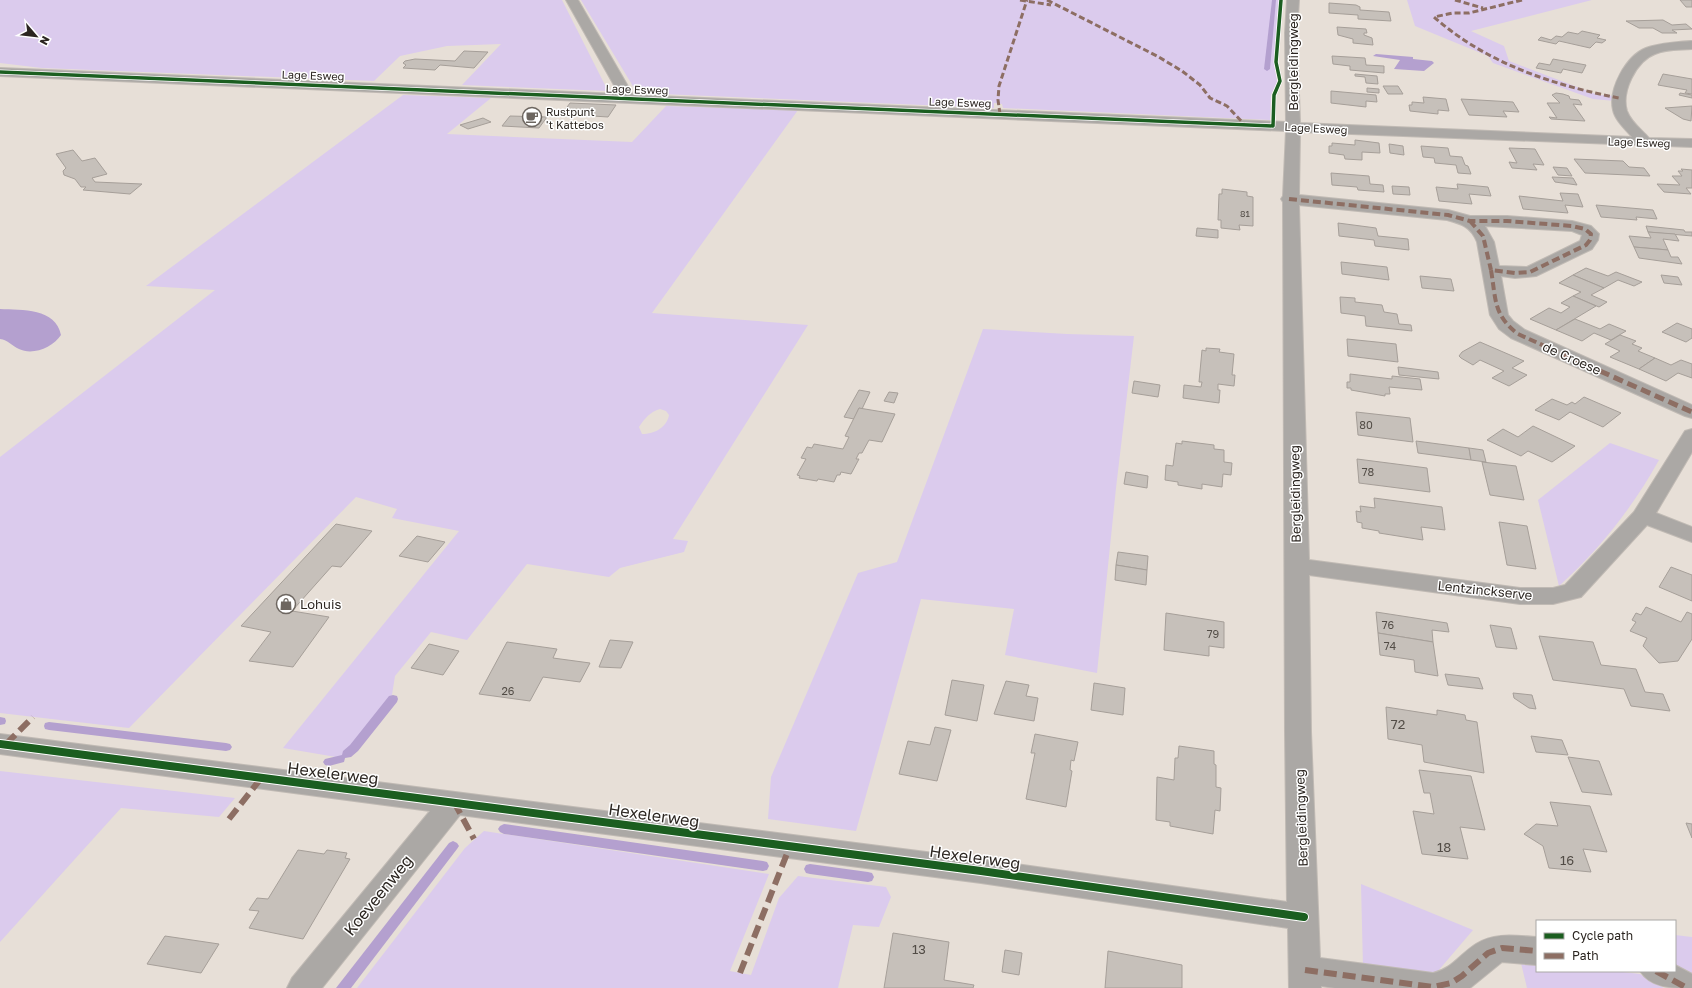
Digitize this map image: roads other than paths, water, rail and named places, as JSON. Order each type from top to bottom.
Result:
[{"type":"street","name":"Lage Esweg","points":[[572,0],[628,98]]},
{"type":"street","name":"Bergleidingweg","points":[[1293,0],[1291,33],[1293,127],[1289,199],[1297,566],[1298,732],[1305,979]]},
{"type":"street","points":[[1645,142],[1621,112],[1619,94],[1628,73],[1637,61],[1648,52],[1678,46],[1692,45]]},
{"type":"street","name":"Lage Esweg","points":[[0,72],[1692,143]]},
{"type":"street","points":[[1289,199],[1448,215],[1470,221],[1507,221],[1572,226],[1585,229],[1591,234],[1590,240],[1586,245],[1536,270],[1522,273],[1491,270]]},
{"type":"street","name":"de Croese","points":[[1470,221],[1478,227],[1482,233],[1491,270],[1499,315],[1506,325],[1518,334],[1692,412]]},
{"type":"street","name":"Lentzinckserve","points":[[1297,566],[1520,596],[1553,596],[1573,591],[1643,516],[1692,434]]},
{"type":"street","points":[[1643,516],[1692,535]]},
{"type":"street","name":"Hexelerweg","points":[[0,744],[989,872],[1304,917]]},
{"type":"street","name":"Koeveenweg","points":[[303,988],[454,802]]},
{"type":"street","points":[[1305,979],[1433,987],[1451,983],[1488,953],[1502,948],[1536,951]]},
{"type":"street","points":[[1658,972],[1687,988]]},
{"type":"waterway","points":[[1267,69],[1274,0]]},
{"type":"waterway","points":[[347,754],[354,748],[393,699]]},
{"type":"waterway","points":[[49,726],[226,747]]},
{"type":"waterway","points":[[329,762],[340,759]]},
{"type":"waterway","points":[[504,829],[763,866]]},
{"type":"waterway","points":[[343,988],[453,846]]},
{"type":"waterway","points":[[810,869],[868,877]]},
{"type":"place","name":"Rustpunt 't Kattebos","points":[[532,117]]},
{"type":"place","name":"Lohuis","points":[[286,604]]}]
